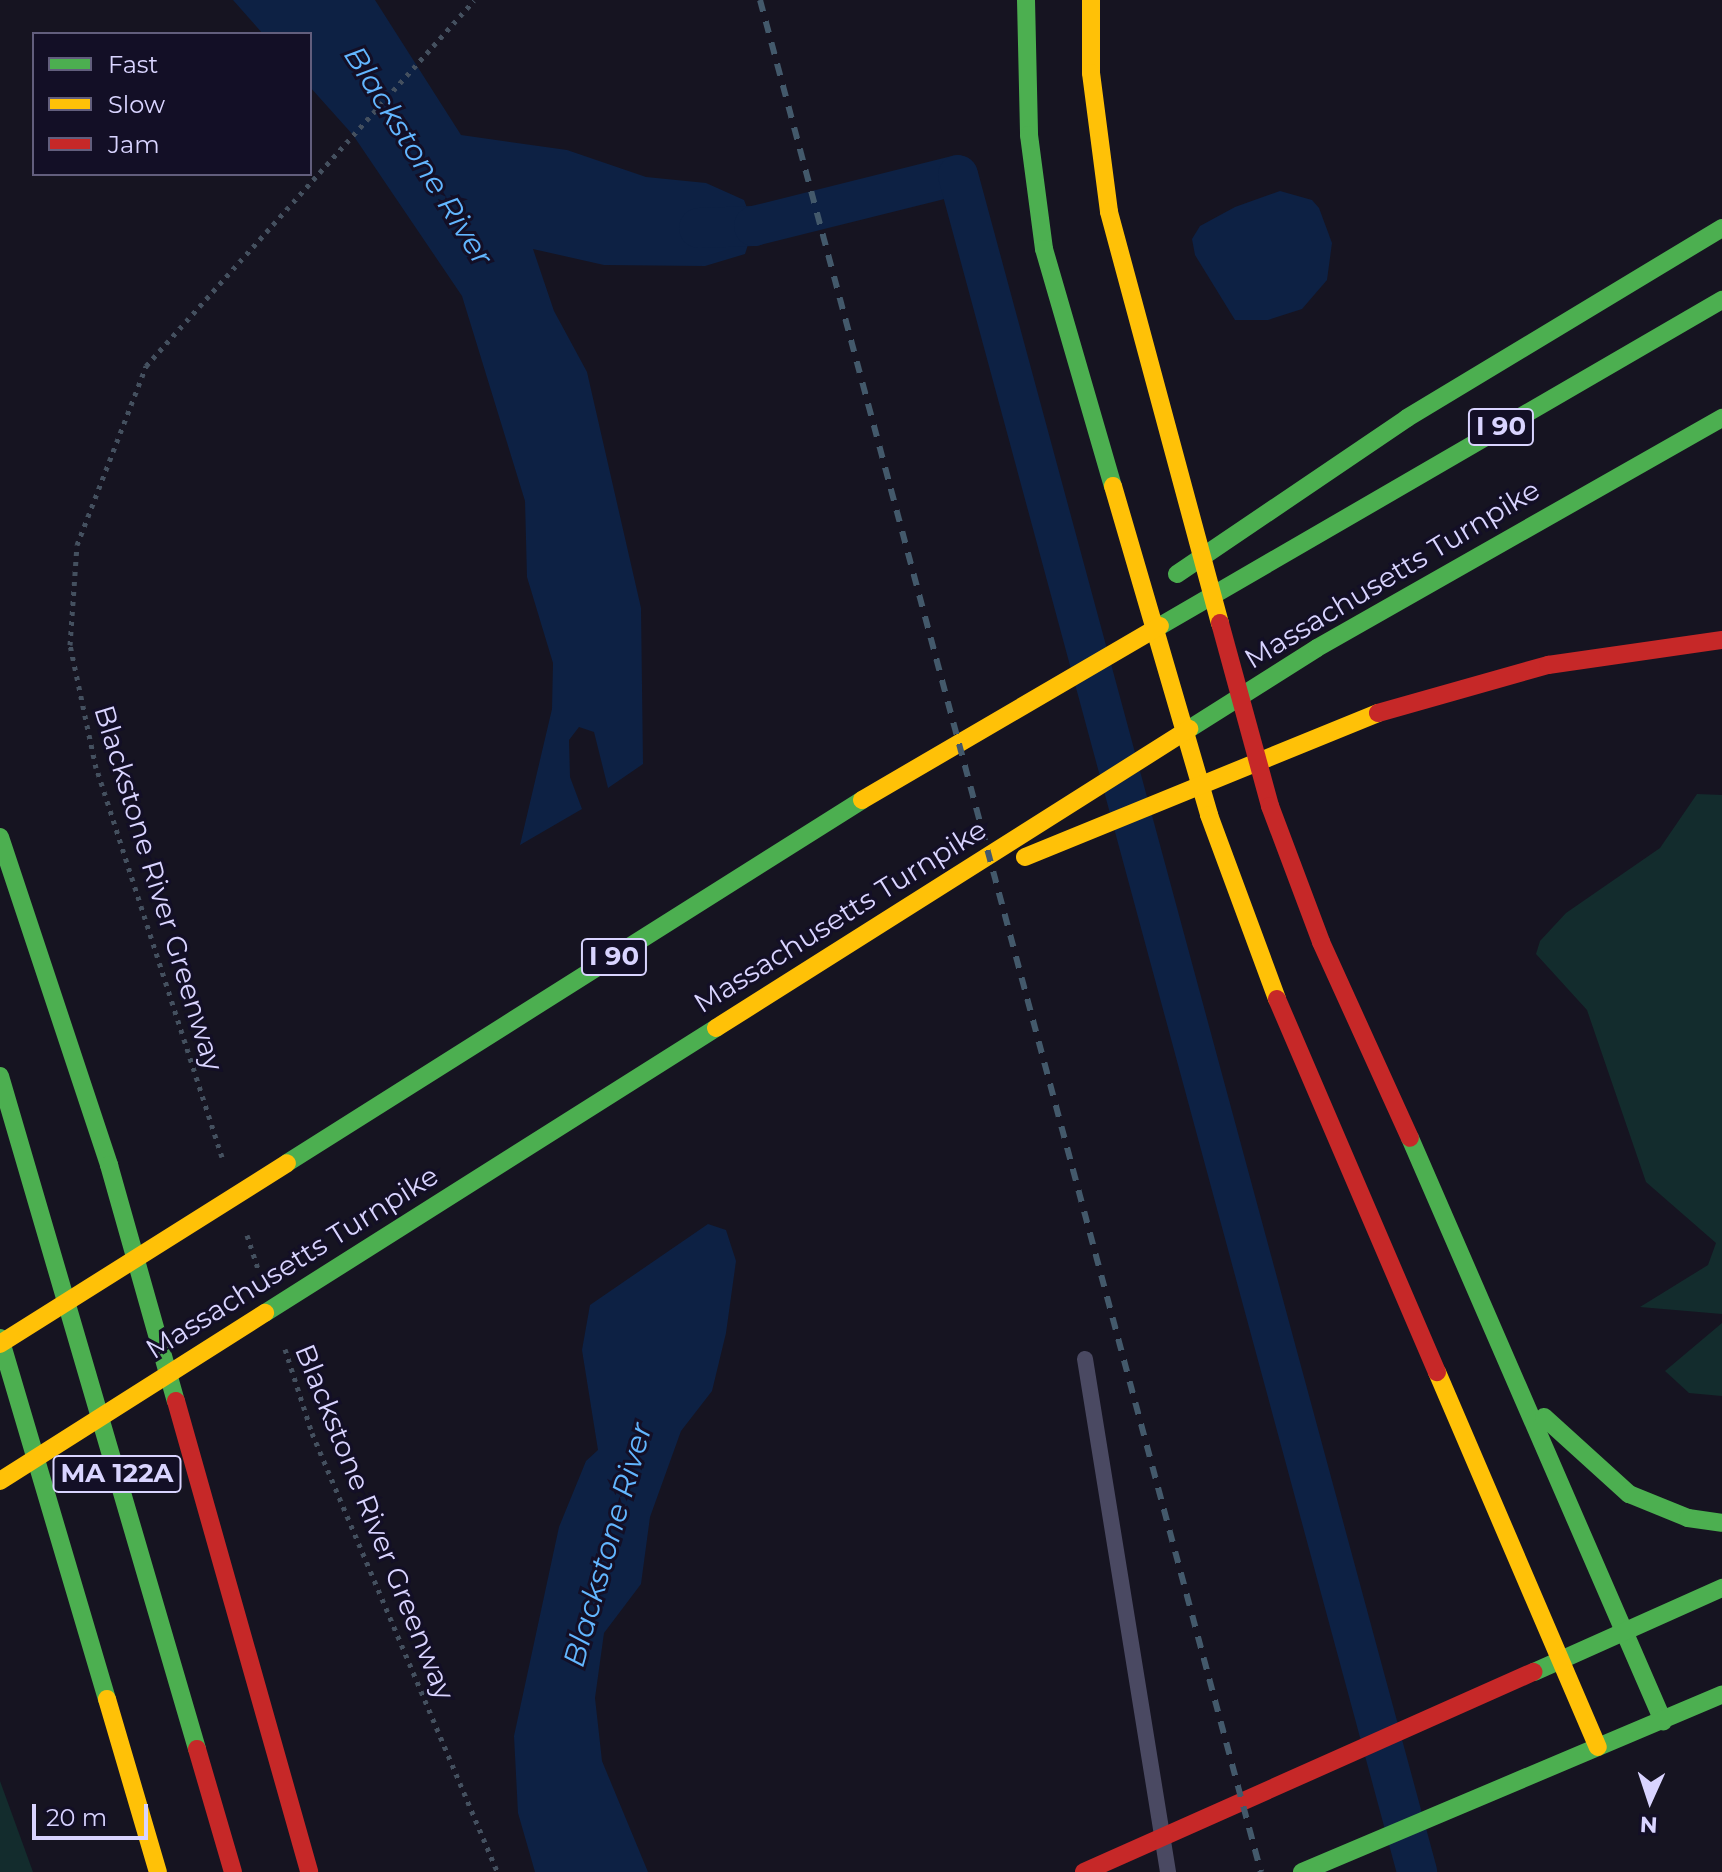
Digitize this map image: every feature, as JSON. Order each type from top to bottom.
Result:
[{"type":"highway","points":[[1026,0],[1029,135],[1044,249],[1209,815],[1256,949],[1598,1747]]},
{"type":"highway","points":[[1091,0],[1091,73],[1109,212],[1270,806],[1321,942],[1527,1398],[1663,1721]]},
{"type":"highway","points":[[1129,609],[1270,506],[1722,228]]},
{"type":"highway","name":"I 90","points":[[0,1344],[885,786],[1722,300]]},
{"type":"highway","name":"Massachusetts Turnpike","points":[[0,1481],[1317,648],[1722,418]]},
{"type":"highway","points":[[912,904],[1334,728],[1548,665],[1722,640]]},
{"type":"highway","points":[[885,786],[1052,665]]},
{"type":"highway","points":[[0,837],[109,1165],[309,1872]]},
{"type":"highway","name":"MA 122A","points":[[0,1076],[233,1872]]},
{"type":"highway","name":"MA 122A","points":[[0,1338],[158,1872]]},
{"type":"highway","points":[[1527,1398],[1578,1453],[1629,1494],[1688,1518],[1722,1523]]},
{"type":"highway","points":[[1084,1872],[1471,1696],[1722,1588]]},
{"type":"highway","points":[[1302,1872],[1722,1695]]},
{"type":"lane","points":[[1085,1359],[1168,1872]]},
{"type":"path","name":"Blackstone River Greenway","points":[[224,1165],[96,768],[70,645],[77,545],[93,492],[146,366],[474,0]]},
{"type":"path","points":[[244,1225],[263,1284]]},
{"type":"path","name":"Blackstone River Greenway","points":[[283,1344],[312,1433],[497,1872]]},
{"type":"green space","points":[[1697,794],[1722,795],[1722,1314],[1640,1307],[1708,1265],[1716,1243],[1646,1182],[1587,1010],[1536,954],[1540,941],[1566,913],[1660,848]]},
{"type":"green space","points":[[1722,1323],[1722,1396],[1689,1393],[1665,1371]]},
{"type":"green space","points":[[0,1781],[33,1872],[0,1872]]},
{"type":"water","name":"Blackstone River","points":[[233,0],[375,0],[461,135],[567,150],[646,177],[706,183],[744,200],[754,226],[745,254],[705,266],[604,265],[533,249],[554,311],[587,372],[641,608],[643,764],[608,788],[594,732],[579,727],[569,740],[570,777],[582,809],[520,845],[552,709],[553,663],[527,577],[525,501],[462,296],[353,135],[312,89],[312,32],[261,32]]},
{"type":"water","points":[[1280,191],[1312,200],[1319,208],[1332,243],[1327,280],[1302,309],[1268,320],[1235,320],[1195,255],[1192,239],[1200,226],[1235,207]]},
{"type":"water","name":"Blackstone River","points":[[708,1224],[726,1230],[736,1261],[726,1333],[712,1391],[681,1431],[650,1517],[641,1584],[604,1633],[595,1698],[602,1761],[648,1872],[535,1872],[518,1813],[514,1736],[559,1527],[586,1461],[598,1450],[582,1350],[590,1305]]},
{"type":"waterway","points":[[699,228],[754,226],[958,175],[1417,1872]]},
{"type":"railway","points":[[760,0],[1261,1872]]},
{"type":"traffic: fast","points":[[1026,0],[1029,135],[1044,249],[1113,486]]},
{"type":"traffic: fast","points":[[1177,574],[1407,418],[1722,228]]},
{"type":"traffic: fast","points":[[1160,626],[1722,300]]},
{"type":"traffic: fast","points":[[1189,729],[1317,648],[1722,418]]},
{"type":"traffic: fast","points":[[287,1163],[862,800]]},
{"type":"traffic: fast","points":[[0,837],[109,1165],[176,1401]]},
{"type":"traffic: fast","points":[[265,1313],[716,1028]]},
{"type":"traffic: fast","points":[[0,1076],[197,1749]]},
{"type":"traffic: fast","points":[[1410,1138],[1663,1721]]},
{"type":"traffic: fast","points":[[0,1338],[107,1699]]},
{"type":"traffic: fast","points":[[1544,1417],[1629,1494],[1688,1518],[1722,1523]]},
{"type":"traffic: fast","points":[[1534,1672],[1722,1588]]},
{"type":"traffic: fast","points":[[1302,1872],[1722,1695]]},
{"type":"traffic: slow","points":[[1091,0],[1091,73],[1109,212],[1220,623]]},
{"type":"traffic: slow","points":[[1113,486],[1209,815],[1277,999]]},
{"type":"traffic: slow","points":[[862,800],[1160,626]]},
{"type":"traffic: slow","points":[[1025,857],[1378,713]]},
{"type":"traffic: slow","points":[[716,1028],[1189,729]]},
{"type":"traffic: slow","points":[[0,1344],[287,1163]]},
{"type":"traffic: slow","points":[[0,1481],[265,1313]]},
{"type":"traffic: slow","points":[[1437,1372],[1598,1747]]},
{"type":"traffic: slow","points":[[107,1699],[158,1872]]},
{"type":"traffic: jam","points":[[1220,623],[1270,806],[1321,942],[1410,1138]]},
{"type":"traffic: jam","points":[[1378,713],[1548,665],[1722,640]]},
{"type":"traffic: jam","points":[[1277,999],[1437,1372]]},
{"type":"traffic: jam","points":[[176,1401],[309,1872]]},
{"type":"traffic: jam","points":[[1084,1872],[1534,1672]]},
{"type":"traffic: jam","points":[[197,1749],[233,1872]]}]
